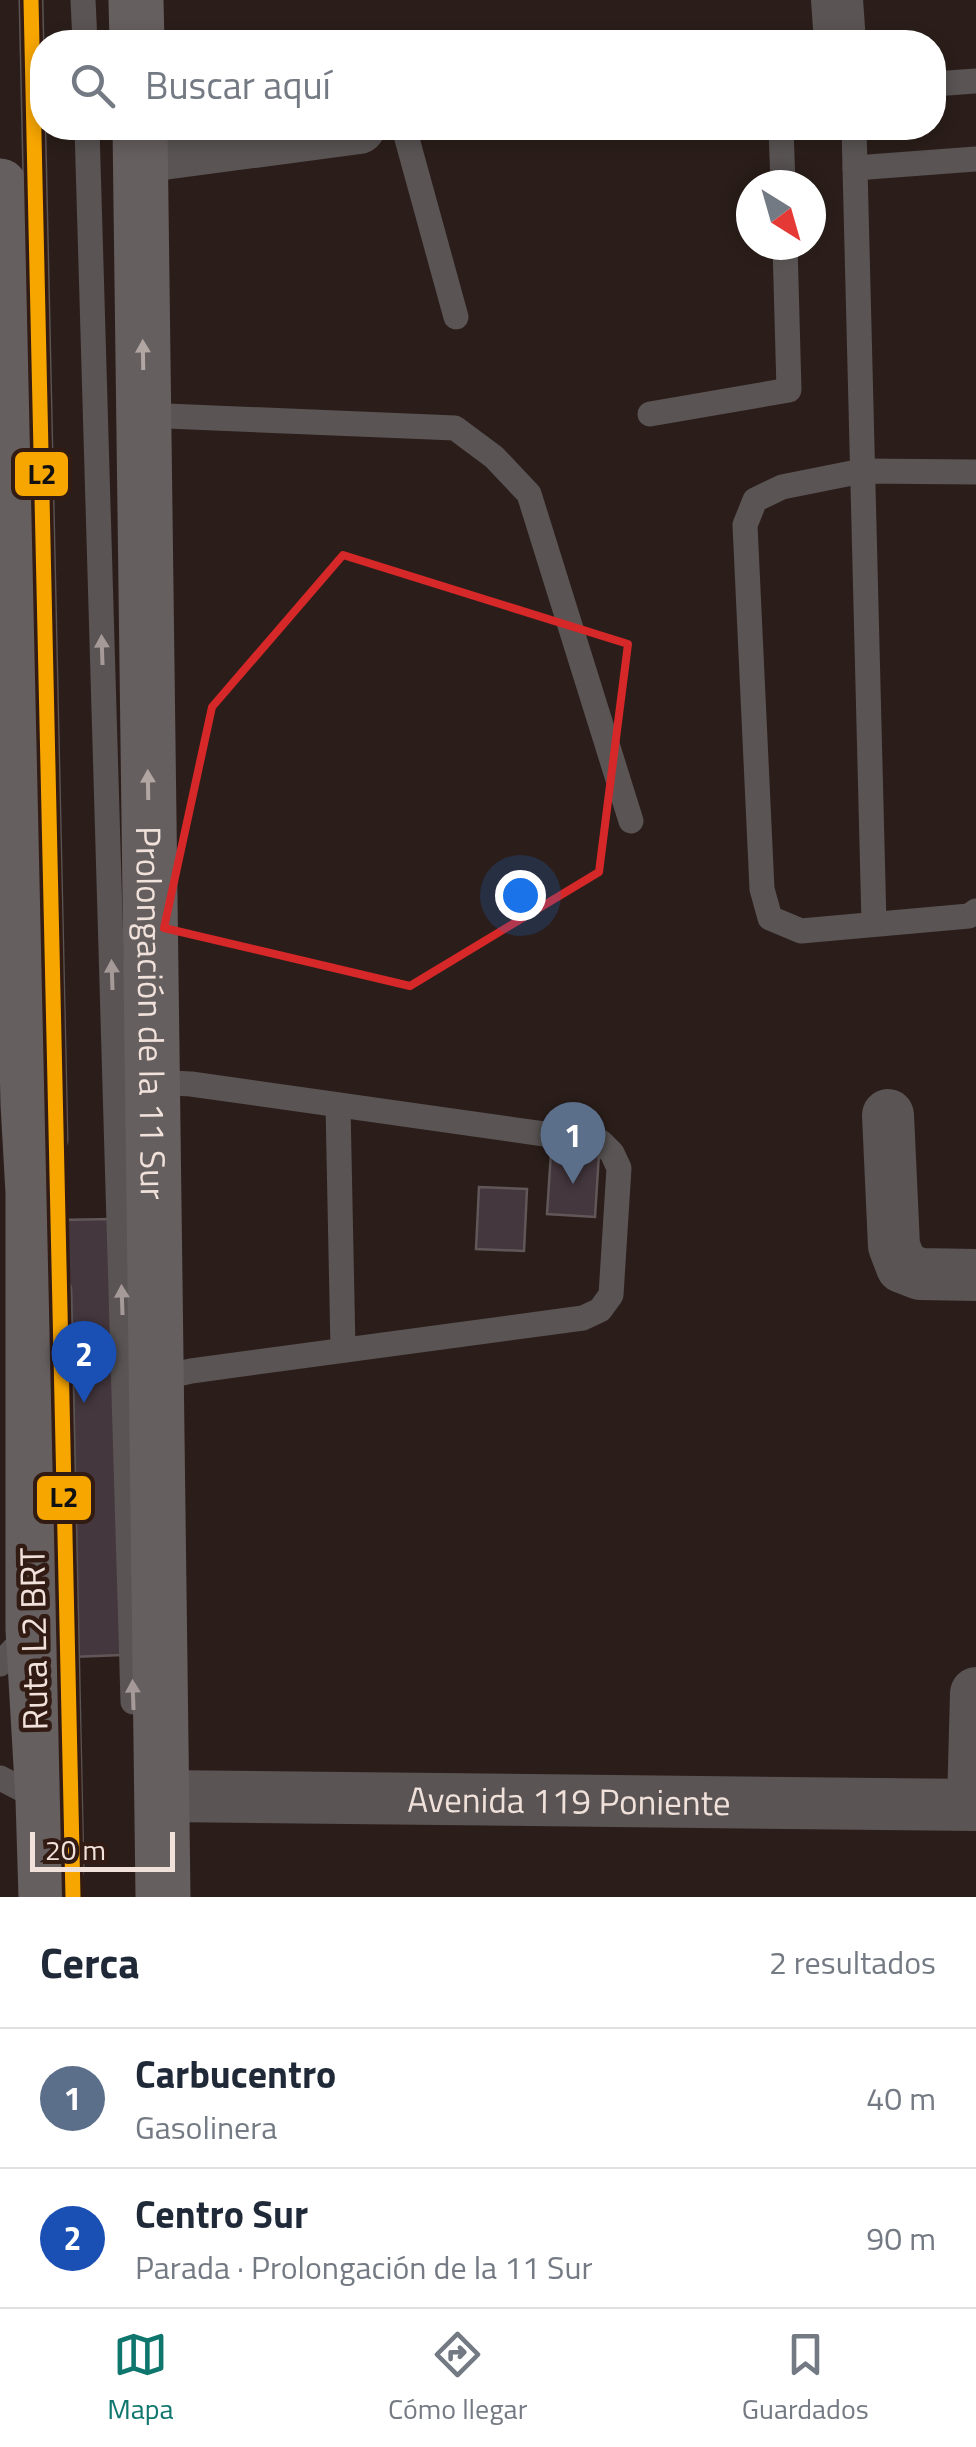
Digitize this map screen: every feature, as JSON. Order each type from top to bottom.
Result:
[{"type":"main road","points":[[136,0],[137,30]]},
{"type":"main road","name":"Prolongación de la 11 Sur","points":[[140,142],[163,1897]]},
{"type":"main road","points":[[0,186],[14,1108],[25,1191],[17,1647],[22,1789],[46,1897]]},
{"type":"street","points":[[837,0],[839,30]]},
{"type":"street","points":[[140,142],[171,140]]},
{"type":"street","points":[[888,1115],[894,1246],[902,1267],[920,1274],[976,1275]]},
{"type":"street","points":[[975,1804],[976,1693]]},
{"type":"street","name":"Avenida 119 Poniente","points":[[161,1796],[975,1804]]},
{"type":"lane","name":"Ruta L2 BRT","points":[[31,0],[32,30]]},
{"type":"lane","points":[[83,0],[84,30]]},
{"type":"lane","points":[[946,83],[976,80]]},
{"type":"lane","name":"Ruta L2 BRT","points":[[34,140],[72,1897]]},
{"type":"lane","points":[[87,140],[134,1735]]},
{"type":"lane","points":[[407,140],[456,318]]},
{"type":"lane","points":[[782,140],[783,170]]},
{"type":"lane","points":[[854,140],[874,924]]},
{"type":"lane","points":[[854,168],[976,159]]},
{"type":"lane","points":[[650,414],[789,390],[785,260]]},
{"type":"lane","points":[[144,415],[454,428],[494,457],[529,494],[631,820]]},
{"type":"lane","points":[[976,472],[862,471],[782,486],[754,500],[745,525],[762,889],[770,918],[801,931],[969,916],[976,912]]},
{"type":"lane","points":[[152,1082],[191,1084],[601,1142],[612,1152],[618,1168],[610,1296],[600,1310],[583,1318],[156,1379]]},
{"type":"lane","points":[[338,1105],[343,1350]]},
{"type":"highlighted area","points":[[343,555],[628,644],[599,872],[410,986],[164,928],[212,707]]},
{"type":"building","points":[[551,1152],[599,1154],[595,1217],[547,1214]]},
{"type":"building","points":[[479,1187],[527,1189],[524,1251],[476,1249]]},
{"type":"building","points":[[111,1219],[122,1655],[71,1657],[59,1220]]},
{"type":"transit line","name":"L2","points":[[31,0],[32,30]]},
{"type":"transit line","name":"L2","points":[[34,140],[73,1897]]},
{"type":"place","name":"Carbucentro","points":[[573,1184]]},
{"type":"place","name":"Centro Sur","points":[[84,1403]]}]
